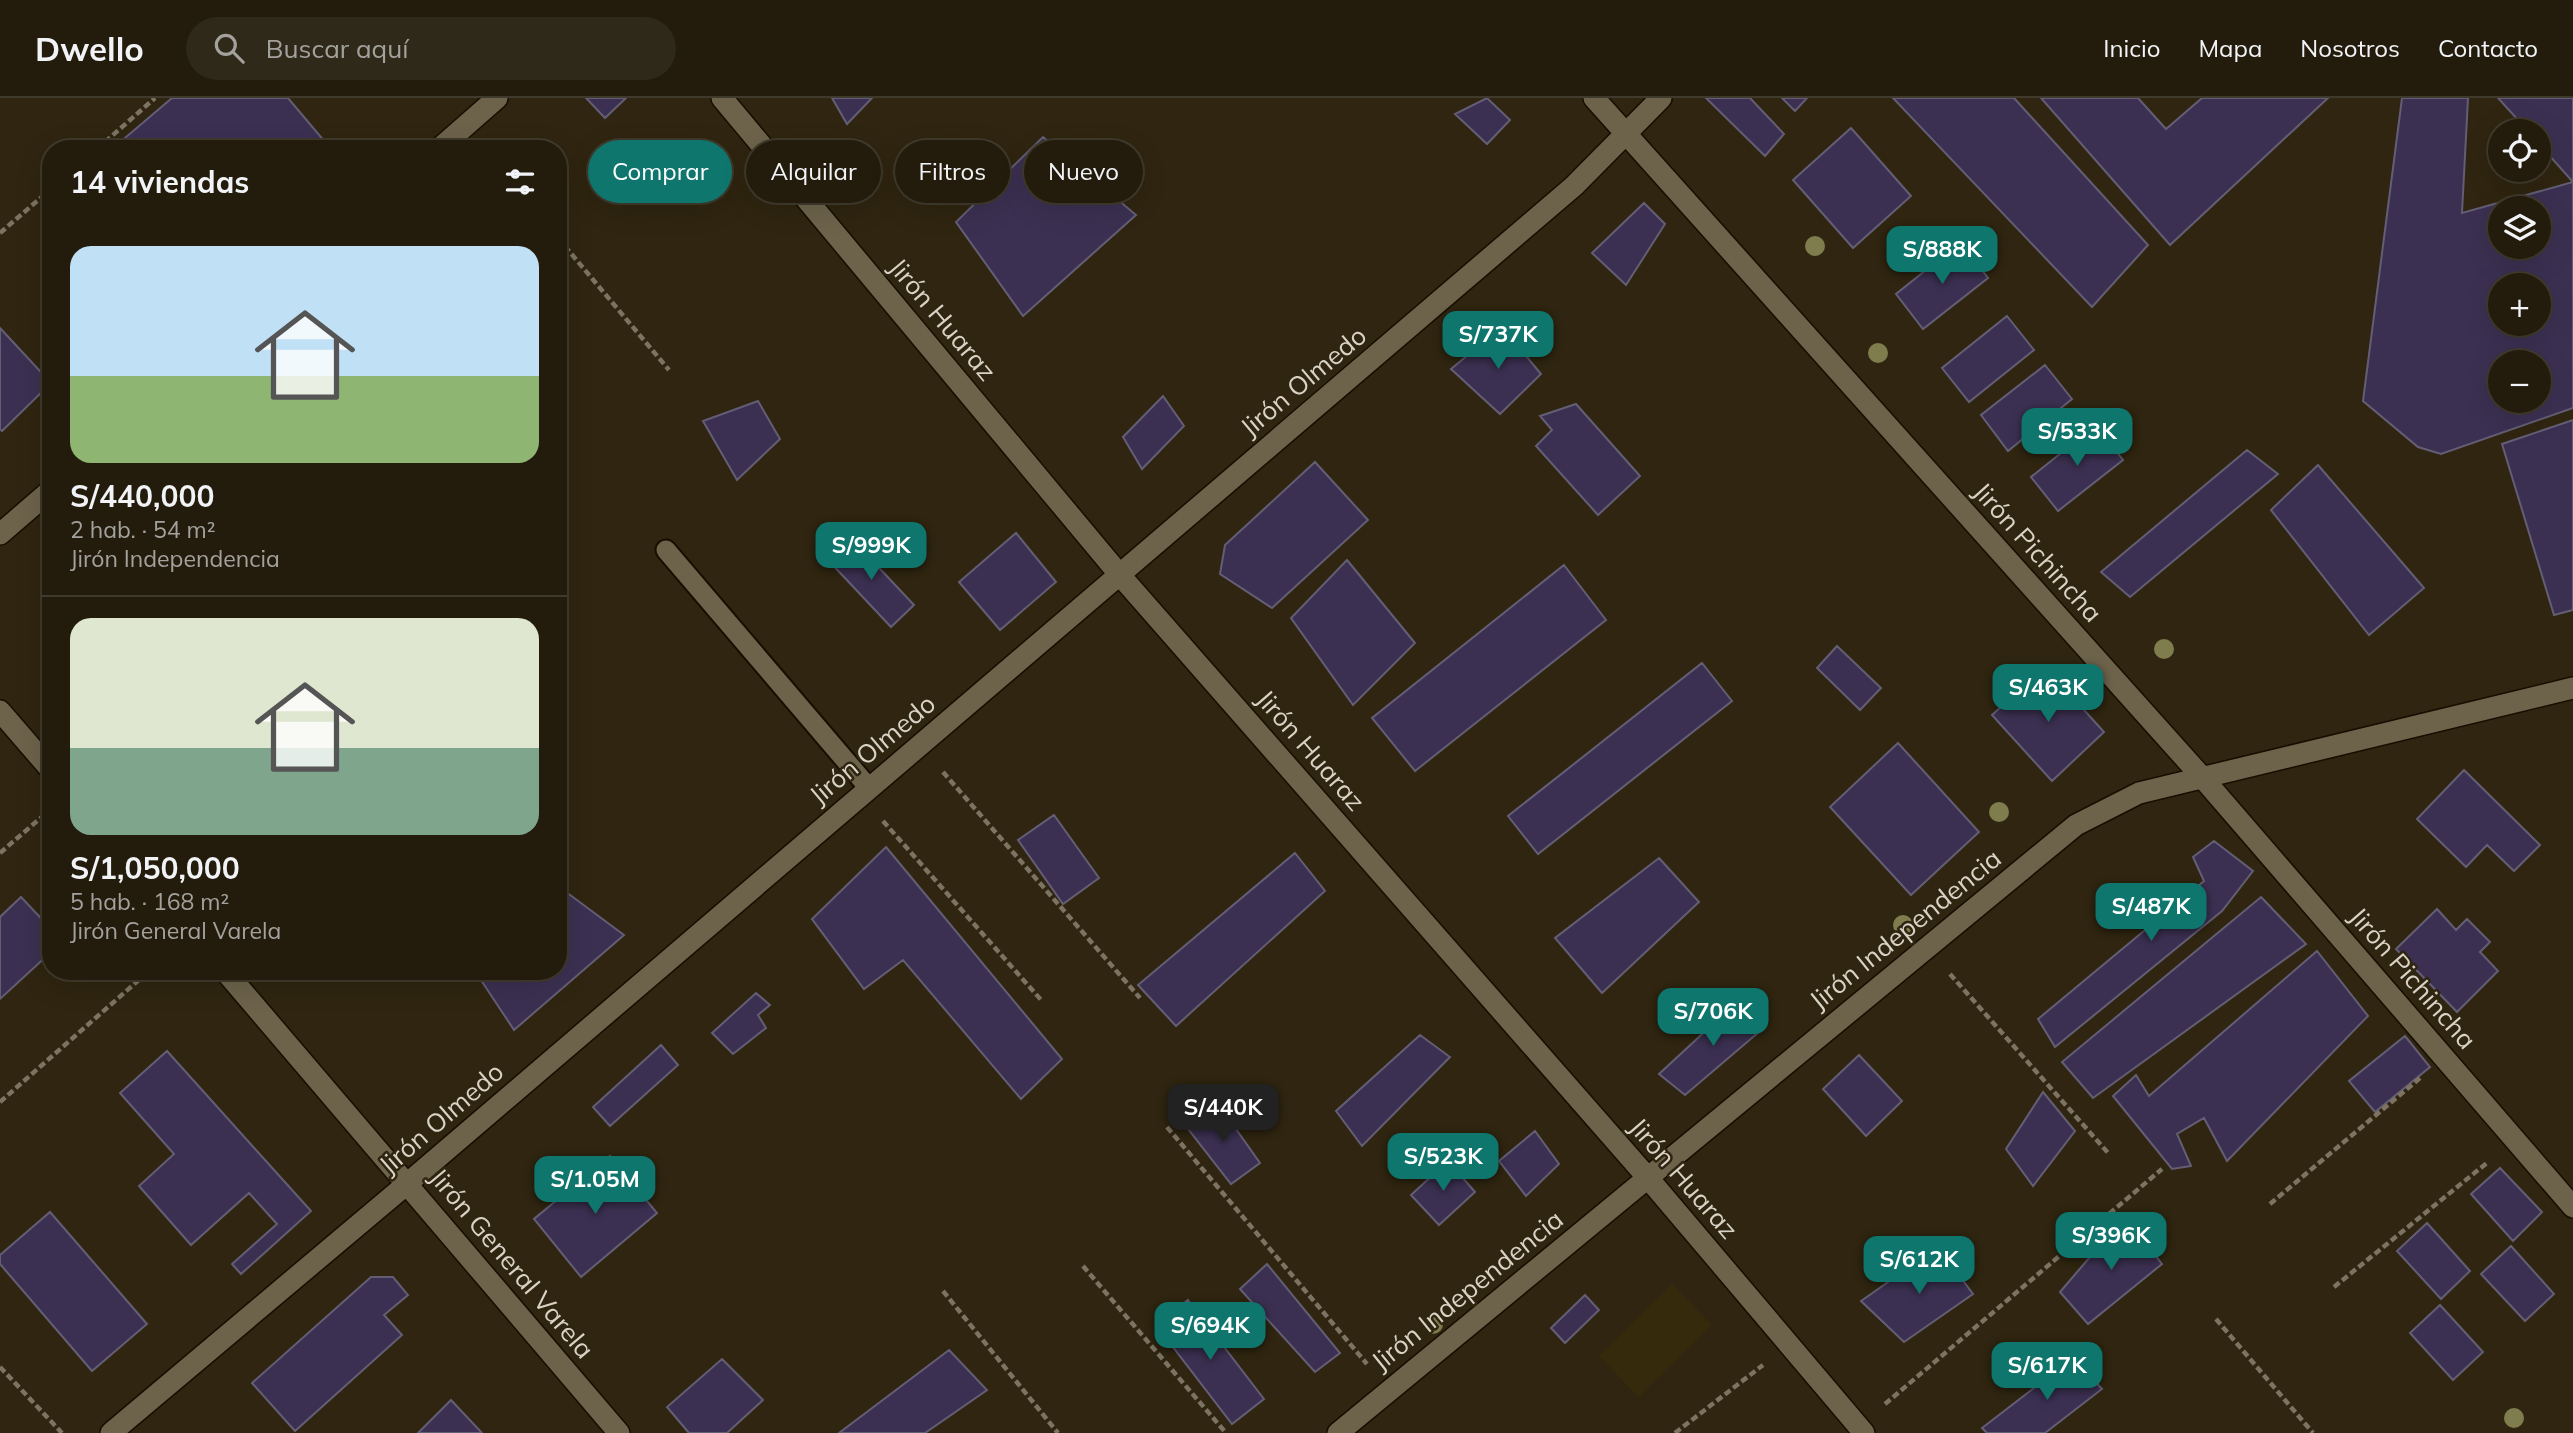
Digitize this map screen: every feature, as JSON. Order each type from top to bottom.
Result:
[{"type":"street","points":[[449,140],[497,98]]},
{"type":"street","name":"Jirón Huaraz","points":[[722,98],[1119,574],[1648,1178],[1862,1430]]},
{"type":"street","name":"Jirón Pichincha","points":[[1594,98],[2202,776],[2573,1207]]},
{"type":"street","name":"Jirón Olmedo","points":[[111,1433],[408,1184],[1574,186],[1661,98]]},
{"type":"street","points":[[0,534],[42,498]]},
{"type":"street","name":"Jirón Independencia","points":[[1338,1433],[2076,825],[2139,793],[2573,688]]},
{"type":"street","points":[[0,711],[42,760]]},
{"type":"street","name":"Jirón General Varela","points":[[233,980],[618,1433]]},
{"type":"lane","points":[[666,550],[865,792]]},
{"type":"path","points":[[107,140],[155,98]]},
{"type":"path","points":[[0,233],[42,197]]},
{"type":"path","points":[[567,249],[669,370]]},
{"type":"path","points":[[920,745],[1140,998]]},
{"type":"path","points":[[865,792],[1042,1001]]},
{"type":"path","points":[[0,853],[42,818]]},
{"type":"path","points":[[1926,948],[2109,1154]]},
{"type":"path","points":[[0,1102],[139,980]]},
{"type":"path","points":[[2270,1204],[2445,1058]]},
{"type":"path","points":[[1167,1126],[1389,1391]]},
{"type":"path","points":[[2334,1287],[2515,1140]]},
{"type":"path","points":[[1862,1430],[2162,1169]]},
{"type":"path","points":[[1083,1266],[1226,1433]]},
{"type":"path","points":[[943,1292],[1058,1433]]},
{"type":"path","points":[[2216,1319],[2313,1433]]},
{"type":"path","points":[[1675,1433],[1790,1345]]},
{"type":"path","points":[[0,1367],[62,1433]]},
{"type":"shaded area","points":[[1672,1284],[1712,1325],[1638,1397],[1599,1356]]},
{"type":"building","points":[[172,98],[288,98],[323,140],[123,140]]},
{"type":"building","points":[[586,98],[626,98],[605,118]]},
{"type":"building","points":[[832,98],[872,98],[847,124]]},
{"type":"building","points":[[1487,98],[1510,120],[1487,144],[1455,114]]},
{"type":"building","points":[[1706,98],[1750,98],[1784,134],[1765,156]]},
{"type":"building","points":[[1782,98],[1807,98],[1795,111]]},
{"type":"building","points":[[1893,98],[2014,98],[2148,245],[2092,307]]},
{"type":"building","points":[[2041,98],[2138,98],[2166,129],[2202,98],[2328,98],[2170,245]]},
{"type":"building","points":[[2402,98],[2468,98],[2462,213],[2488,206],[2488,259],[2551,259],[2551,196],[2523,196],[2573,182],[2573,408],[2441,454],[2418,447],[2363,401]]},
{"type":"building","points":[[2498,98],[2573,98],[2573,182],[2551,157],[2551,119],[2517,119]]},
{"type":"building","points":[[1851,128],[1911,196],[1853,248],[1793,180]]},
{"type":"building","points":[[1024,156],[1024,203],[1122,203],[1136,215],[1023,316],[956,222],[975,203],[1010,203],[1010,169]]},
{"type":"building","points":[[1644,203],[1665,224],[1626,285],[1592,253]]},
{"type":"building","points":[[1961,242],[1988,278],[1923,329],[1896,294]]},
{"type":"building","points":[[2007,316],[2034,350],[1969,402],[1942,368]]},
{"type":"building","points":[[1502,327],[1541,374],[1500,414],[1451,369]]},
{"type":"building","points":[[0,328],[42,373],[42,392],[2,431]]},
{"type":"building","points":[[2045,365],[2072,399],[2008,451],[1981,415]]},
{"type":"building","points":[[1163,396],[1184,426],[1142,469],[1123,437]]},
{"type":"building","points":[[758,401],[780,439],[737,480],[703,421]]},
{"type":"building","points":[[1576,404],[1640,476],[1598,515],[1536,446],[1552,430],[1540,416]]},
{"type":"building","points":[[2573,420],[2573,610],[2554,615],[2502,444]]},
{"type":"building","points":[[2096,425],[2123,460],[2058,511],[2031,477]]},
{"type":"building","points":[[2247,450],[2278,474],[2130,597],[2101,572]]},
{"type":"building","points":[[1315,462],[1368,520],[1272,608],[1220,574],[1225,545]]},
{"type":"building","points":[[2318,465],[2424,588],[2369,635],[2271,510]]},
{"type":"building","points":[[1016,533],[1056,582],[1000,630],[959,582]]},
{"type":"building","points":[[851,538],[914,605],[891,627],[828,560]]},
{"type":"building","points":[[1347,560],[1415,643],[1353,705],[1291,618]]},
{"type":"building","points":[[1564,565],[1606,620],[1415,771],[1372,718]]},
{"type":"building","points":[[1837,646],[1881,688],[1860,710],[1817,668]]},
{"type":"building","points":[[1702,663],[1732,701],[1538,854],[1508,816]]},
{"type":"building","points":[[2045,667],[2104,732],[2052,781],[1992,715]]},
{"type":"building","points":[[1898,743],[1979,832],[1911,895],[1830,807]]},
{"type":"building","points":[[2464,770],[2540,845],[2514,871],[2487,845],[2466,867],[2417,819]]},
{"type":"building","points":[[1054,815],[1099,878],[1063,904],[1018,840]]},
{"type":"building","points":[[2214,841],[2253,871],[2222,911],[2055,1047],[2038,1019],[2204,881],[2193,857]]},
{"type":"building","points":[[886,847],[1062,1059],[1021,1099],[903,960],[864,989],[812,919]]},
{"type":"building","points":[[1295,853],[1325,891],[1176,1026],[1138,985]]},
{"type":"building","points":[[1659,858],[1699,902],[1602,993],[1555,938]]},
{"type":"building","points":[[567,893],[624,935],[514,1030],[481,980],[567,980]]},
{"type":"building","points":[[21,897],[42,919],[42,960],[0,999],[0,917]]},
{"type":"building","points":[[2261,897],[2306,944],[2093,1098],[2062,1062]]},
{"type":"building","points":[[2437,909],[2456,930],[2467,919],[2490,942],[2480,952],[2498,971],[2457,1012],[2396,949]]},
{"type":"building","points":[[2317,951],[2368,1016],[2227,1161],[2204,1118],[2177,1134],[2191,1166],[2172,1169],[2113,1096],[2136,1075],[2149,1096]]},
{"type":"building","points":[[756,993],[770,1005],[758,1015],[766,1028],[733,1054],[712,1033]]},
{"type":"building","points":[[1740,999],[1766,1026],[1685,1095],[1659,1074]]},
{"type":"building","points":[[1420,1035],[1450,1057],[1362,1146],[1336,1111]]},
{"type":"building","points":[[2405,1036],[2430,1067],[2375,1112],[2349,1081]]},
{"type":"building","points":[[661,1045],[678,1065],[610,1126],[593,1107]]},
{"type":"building","points":[[167,1051],[311,1211],[241,1274],[232,1264],[277,1224],[249,1193],[191,1245],[139,1186],[174,1154],[120,1093]]},
{"type":"building","points":[[1859,1055],[1902,1101],[1866,1136],[1823,1089]]},
{"type":"building","points":[[2043,1092],[2075,1131],[2033,1186],[2006,1149]]},
{"type":"building","points":[[1219,1105],[1260,1163],[1231,1184],[1185,1125]]},
{"type":"building","points":[[1535,1131],[1559,1164],[1526,1196],[1499,1161]]},
{"type":"building","points":[[610,1156],[657,1213],[581,1277],[534,1219]]},
{"type":"building","points":[[1448,1161],[1475,1192],[1439,1225],[1411,1195]]},
{"type":"building","points":[[2500,1168],[2542,1212],[2513,1241],[2471,1194]]},
{"type":"building","points":[[50,1212],[147,1324],[92,1371],[0,1264],[0,1255]]},
{"type":"building","points":[[2125,1216],[2162,1264],[2088,1324],[2060,1292]]},
{"type":"building","points":[[2427,1223],[2470,1271],[2441,1299],[2397,1251]]},
{"type":"building","points":[[2511,1246],[2554,1294],[2525,1321],[2481,1274]]},
{"type":"building","points":[[1938,1247],[1973,1294],[1904,1342],[1861,1301]]},
{"type":"building","points":[[1267,1264],[1340,1353],[1315,1372],[1240,1289]]},
{"type":"building","points":[[371,1277],[393,1277],[408,1295],[384,1315],[402,1335],[295,1431],[252,1383]]},
{"type":"building","points":[[1585,1295],[1599,1310],[1565,1343],[1551,1328]]},
{"type":"building","points":[[1188,1300],[1264,1399],[1232,1424],[1156,1325]]},
{"type":"building","points":[[2440,1305],[2483,1352],[2453,1380],[2410,1333]]},
{"type":"building","points":[[949,1350],[987,1390],[925,1433],[839,1433]]},
{"type":"building","points":[[2073,1358],[2102,1389],[2045,1433],[1987,1433],[1982,1428]]},
{"type":"building","points":[[722,1359],[763,1400],[727,1433],[689,1433],[667,1407]]},
{"type":"building","points":[[451,1400],[482,1433],[418,1433]]}]
